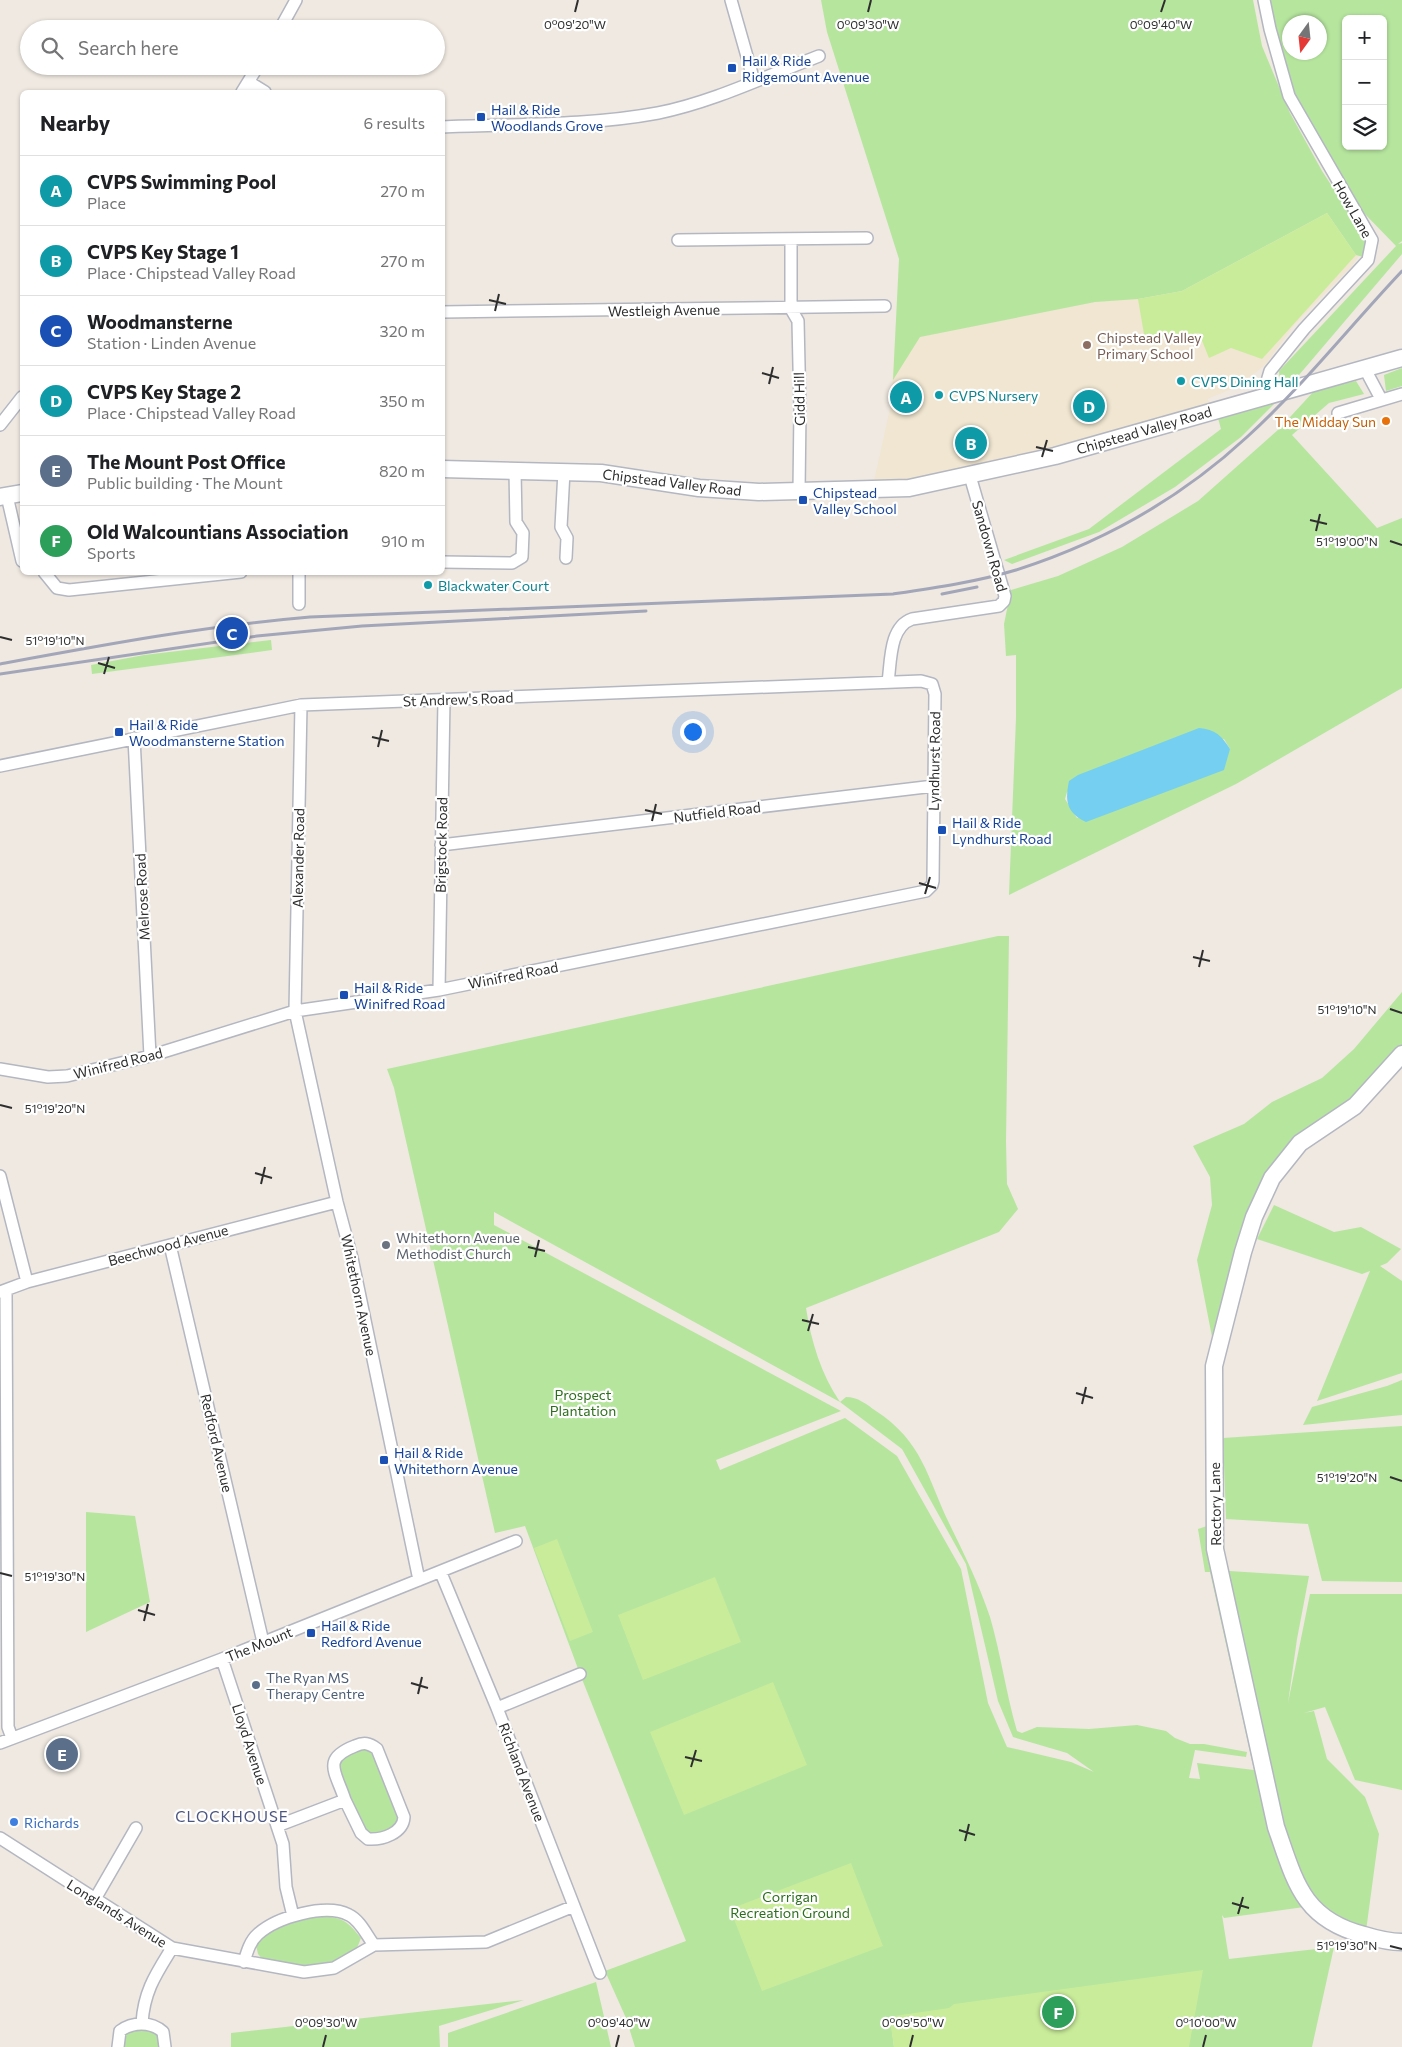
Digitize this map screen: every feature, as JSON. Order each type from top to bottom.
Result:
[{"type":"main road","name":"Chipstead Valley Road","points":[[445,470],[564,470],[621,475],[698,488],[799,492],[909,488],[1063,454],[1402,358]]},
{"type":"main road","name":"Rectory Lane","points":[[1402,1054],[1355,1106],[1300,1143],[1272,1178],[1254,1218],[1243,1252],[1214,1366],[1214,1376],[1215,1549],[1276,1826],[1291,1871],[1307,1903],[1325,1919],[1348,1931],[1385,1941],[1402,1942]]},
{"type":"street","points":[[285,20],[296,0]]},
{"type":"street","points":[[731,0],[754,80]]},
{"type":"street","name":"How Lane","points":[[1264,0],[1270,29],[1289,96],[1372,240],[1368,260],[1270,371],[1267,381],[1272,394]]},
{"type":"street","points":[[445,127],[580,122],[630,118],[702,100],[818,56]]},
{"type":"street","points":[[243,90],[253,75]]},
{"type":"street","points":[[249,82],[261,90]]},
{"type":"street","points":[[678,240],[867,238]]},
{"type":"street","name":"Gidd Hill","points":[[791,239],[791,309],[798,322],[799,492]]},
{"type":"street","name":"Westleigh Avenue","points":[[445,312],[791,309],[885,306]]},
{"type":"street","points":[[1366,369],[1381,399]]},
{"type":"street","points":[[1338,413],[1402,394]]},
{"type":"street","points":[[0,425],[20,399]]},
{"type":"street","points":[[564,470],[561,528],[567,538],[566,558]]},
{"type":"street","points":[[445,562],[512,563],[522,557],[522,533],[516,522],[515,471]]},
{"type":"street","name":"Sandown Road","points":[[888,682],[895,637],[903,624],[912,619],[999,606],[1005,599],[970,476]]},
{"type":"street","points":[[10,495],[20,550]]},
{"type":"street","points":[[46,575],[57,588],[69,590],[212,575]]},
{"type":"street","points":[[299,575],[299,604]]},
{"type":"street","name":"St Andrew's Road","points":[[0,766],[301,705],[921,681]]},
{"type":"street","name":"Lyndhurst Road","points":[[921,681],[930,682],[935,690],[933,881]]},
{"type":"street","name":"Brigstock Road","points":[[439,990],[444,700]]},
{"type":"street","name":"Alexander Road","points":[[296,1011],[301,705]]},
{"type":"street","name":"Melrose Road","points":[[134,738],[150,1056]]},
{"type":"street","name":"Nutfield Road","points":[[441,845],[934,786]]},
{"type":"street","name":"Winifred Road","points":[[0,1069],[43,1076],[67,1076],[150,1056],[296,1011],[439,990],[922,893],[930,889],[933,881]]},
{"type":"street","name":"Whitethorn Avenue","points":[[296,1011],[352,1258],[419,1580]]},
{"type":"street","points":[[0,1176],[27,1282]]},
{"type":"street","name":"Beechwood Avenue","points":[[3,1292],[27,1282],[338,1202]]},
{"type":"street","name":"Redford Avenue","points":[[170,1245],[263,1642]]},
{"type":"street","points":[[3,1292],[8,1727],[12,1738]]},
{"type":"street","name":"The Mount","points":[[0,1743],[222,1659],[516,1541]]},
{"type":"street","name":"Richland Avenue","points":[[440,1572],[497,1708],[600,1973]]},
{"type":"street","name":"Lloyd Avenue","points":[[222,1659],[283,1844],[286,1887],[293,1916]]},
{"type":"street","points":[[497,1708],[580,1674]]},
{"type":"street","points":[[362,1743],[370,1744],[376,1749],[404,1817],[404,1823],[400,1830],[387,1836],[368,1839],[361,1833],[346,1800],[334,1766],[335,1758],[340,1752],[362,1743]]},
{"type":"street","points":[[277,1826],[346,1800]]},
{"type":"street","points":[[95,1899],[136,1828]]},
{"type":"street","name":"Longlands Avenue","points":[[0,1838],[172,1948],[304,1972],[334,1968],[374,1945],[486,1942],[574,1906]]},
{"type":"street","points":[[244,1962],[249,1947],[257,1935],[293,1916],[316,1911],[335,1911],[350,1915],[374,1945]]},
{"type":"street","points":[[142,2024],[143,2002],[152,1980],[172,1948]]},
{"type":"street","points":[[118,2047],[120,2031],[127,2026],[142,2024],[163,2032],[165,2047]]},
{"type":"shaded area","name":"Chipstead Valley Primary School","points":[[1337,197],[1366,246],[1352,266],[1294,325],[1266,364],[1239,386],[1207,399],[1216,409],[1115,440],[872,490],[891,404],[896,323]]},
{"type":"green space","points":[[821,0],[1253,0],[1262,46],[1290,113],[1322,171],[1367,240],[1363,257],[1356,255],[1327,213],[1182,291],[1138,299],[1095,302],[920,337],[893,380],[899,259],[827,32]]},
{"type":"green space","points":[[1264,0],[1402,0],[1402,241],[1398,244],[1402,243],[1402,254],[1293,382],[1280,386],[1279,371],[1396,246],[1362,211],[1289,96]]},
{"type":"green space","points":[[1327,213],[1356,255],[1262,359],[1231,348],[1209,358],[1199,333],[1145,340],[1138,299],[1182,291]]},
{"type":"green space","points":[[1402,368],[1402,386],[1386,391],[1384,375]]},
{"type":"green space","points":[[1356,381],[1364,394],[1329,403],[1292,435],[1377,528],[1402,518],[1402,688],[1236,784],[1009,895],[1016,718],[1016,655],[1006,656],[1004,624],[1011,590],[1058,576],[1122,547],[1198,501],[1279,429],[1315,390]],"holes":[[[1224,739],[1230,749],[1077,818],[1065,799],[1067,792]]]},
{"type":"green space","points":[[1277,401],[1241,437],[1175,487],[1099,532],[1012,564],[1004,560],[1089,529],[1221,429],[1218,418]]},
{"type":"green space","points":[[271,640],[272,650],[92,674],[91,665],[144,655]]},
{"type":"green space","points":[[998,936],[1009,936],[1007,1184],[1018,1209],[999,1232],[806,1308],[814,1345],[827,1380],[840,1402],[846,1397],[854,1398],[876,1411],[904,1435],[922,1461],[986,1605],[994,1631],[1017,1731],[1022,1733],[1037,1727],[1089,1729],[1137,1725],[1166,1731],[1175,1738],[1190,1744],[1204,1744],[1247,1752],[1246,1757],[1195,1750],[1189,1778],[1200,1779],[1197,1763],[1254,1770],[1210,1572],[1205,1572],[1198,1529],[1210,1525],[1214,1570],[1309,1576],[1297,1639],[1288,1703],[1310,1594],[1402,1594],[1402,1790],[1355,1780],[1325,1707],[1304,1713],[1314,1711],[1327,1759],[1365,1797],[1379,1834],[1366,1931],[1304,1907],[1224,1918],[1222,1915],[1229,1959],[1334,1947],[1312,2047],[1098,2047],[952,2010],[891,2023],[894,2047],[635,2047],[626,2018],[605,1971],[686,1941],[580,1674],[525,1526],[495,1533],[394,1088],[387,1069]],"holes":[[[494,1212],[840,1402],[902,1449],[966,1564],[998,1701],[1013,1737],[1067,1753],[1094,1772],[1071,1762],[1007,1747],[988,1703],[961,1569],[897,1456],[845,1418],[720,1470],[716,1460],[841,1411],[494,1225]]]},
{"type":"green space","points":[[1402,992],[1402,1048],[1343,1110],[1271,1166],[1214,1347],[1197,1260],[1212,1205],[1210,1177],[1193,1146],[1244,1124],[1272,1102],[1322,1078],[1354,1049]]},
{"type":"green space","points":[[1274,1205],[1334,1232],[1361,1227],[1401,1249],[1387,1263],[1380,1266],[1402,1281],[1402,1373],[1317,1401],[1370,1271],[1362,1274],[1257,1239]]},
{"type":"green space","points":[[1402,1380],[1402,1415],[1303,1425],[1312,1407]]},
{"type":"green space","points":[[1402,1426],[1402,1582],[1322,1581],[1308,1524],[1226,1519],[1223,1438]]},
{"type":"green space","points":[[86,1512],[135,1516],[150,1602],[86,1632]]},
{"type":"green space","points":[[557,1539],[593,1632],[570,1641],[534,1548]]},
{"type":"green space","points":[[715,1577],[741,1642],[643,1680],[618,1615]]},
{"type":"green space","points":[[773,1682],[807,1765],[684,1815],[650,1732]]},
{"type":"green space","points":[[361,1747],[375,1752],[400,1816],[397,1827],[374,1836],[363,1831],[337,1765],[339,1759]]},
{"type":"green space","name":"Corrigan Recreation Ground","points":[[851,1863],[883,1946],[762,1991],[730,1909]]},
{"type":"green space","points":[[317,1916],[338,1918],[347,1923],[361,1938],[357,1948],[334,1961],[300,1967],[263,1960],[258,1954],[256,1945],[268,1933],[284,1925]]},
{"type":"green space","points":[[1203,1970],[1189,2047],[894,2047],[890,2020],[894,2016],[949,2008],[954,2004]]},
{"type":"green space","points":[[596,1982],[611,2047],[448,2047],[448,2033]]},
{"type":"green space","points":[[524,2000],[439,2026],[440,2047],[231,2047],[231,2033]]},
{"type":"green space","points":[[129,2029],[156,2030],[163,2047],[120,2047],[121,2038]]},
{"type":"water","points":[[1199,728],[1218,734],[1230,749],[1224,770],[1086,822],[1071,810],[1067,800],[1069,781],[1078,775]]},
{"type":"railway","points":[[0,664],[193,631],[310,617],[893,594],[986,578],[1016,570],[1048,559],[1109,532],[1139,516],[1195,480],[1222,459],[1268,417],[1307,377],[1402,271]]},
{"type":"railway","points":[[942,594],[977,587]]},
{"type":"railway","points":[[0,674],[257,636],[362,626],[646,611]]},
{"type":"place","name":"Hail & Ride Ridgemount Avenue","points":[[732,68]]},
{"type":"place","name":"Hail & Ride Woodlands Grove","points":[[481,117]]},
{"type":"place","name":"Chipstead Valley Primary School","points":[[1087,345]]},
{"type":"place","name":"CVPS Dining Hall","points":[[1181,381]]},
{"type":"place","name":"CVPS Nursery","points":[[939,395]]},
{"type":"place","name":"CVPS Swimming Pool","points":[[906,397]]},
{"type":"place","name":"CVPS Key Stage 2","points":[[1089,406]]},
{"type":"place","name":"The Midday Sun","points":[[1386,421]]},
{"type":"place","name":"CVPS Key Stage 1","points":[[971,443]]},
{"type":"place","name":"Chipstead Valley School","points":[[803,500]]},
{"type":"place","name":"Blackwater Court","points":[[428,585]]},
{"type":"place","name":"Woodmansterne","points":[[232,633]]},
{"type":"place","name":"Hail & Ride Woodmansterne Station","points":[[119,732]]},
{"type":"place","name":"Hail & Ride Lyndhurst Road","points":[[942,830]]},
{"type":"place","name":"Hail & Ride Winifred Road","points":[[344,995]]},
{"type":"place","name":"Whitethorn Avenue Methodist Church","points":[[386,1245]]},
{"type":"place","name":"Hail & Ride Whitethorn Avenue","points":[[384,1460]]},
{"type":"place","name":"Hail & Ride Redford Avenue","points":[[311,1633]]},
{"type":"place","name":"The Ryan MS Therapy Centre","points":[[256,1685]]},
{"type":"place","name":"The Mount Post Office","points":[[62,1754]]},
{"type":"place","name":"Richards","points":[[14,1822]]},
{"type":"place","name":"Old Walcountians Association","points":[[1058,2012]]},
{"type":"district","name":"CLOCKHOUSE","points":[[232,1816]]},
{"type":"park label","name":"Prospect Plantation","points":[[583,1402]]}]
